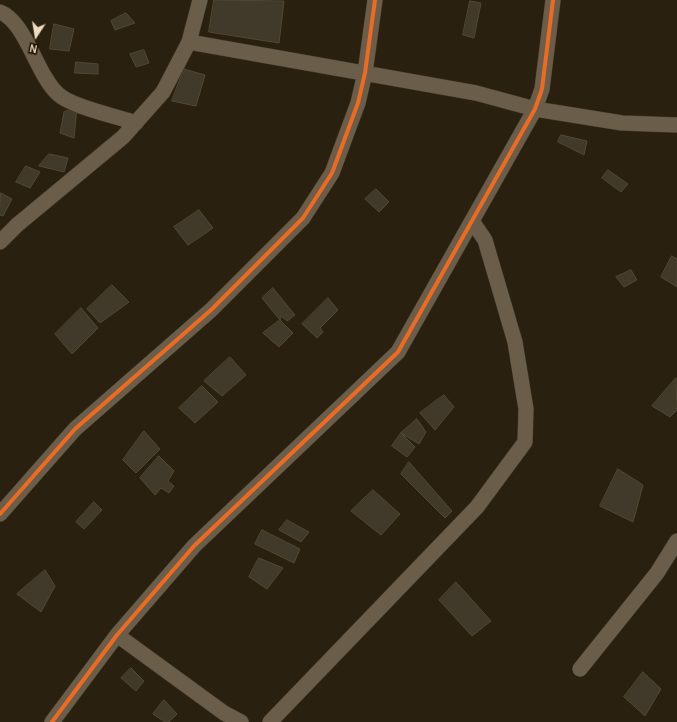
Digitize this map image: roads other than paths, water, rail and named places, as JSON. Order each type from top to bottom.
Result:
[{"type":"street","points":[[0,242],[17,225],[123,137],[163,92],[189,42],[200,0]]},
{"type":"street","points":[[0,514],[75,429],[211,310],[303,218],[332,173],[358,103],[365,73],[375,0]]},
{"type":"street","points":[[52,722],[118,635],[194,546],[398,352],[535,109],[542,89],[553,0]]},
{"type":"street","points":[[0,12],[6,14],[17,26],[49,84],[58,95],[72,102],[136,123]]},
{"type":"street","points":[[189,42],[476,93],[535,109],[622,123],[677,125]]},
{"type":"street","points":[[270,722],[477,507],[525,442],[526,408],[516,342],[486,240],[472,221]]},
{"type":"street","points":[[580,669],[657,573],[677,541]]},
{"type":"street","points":[[118,635],[224,713],[241,722]]}]
